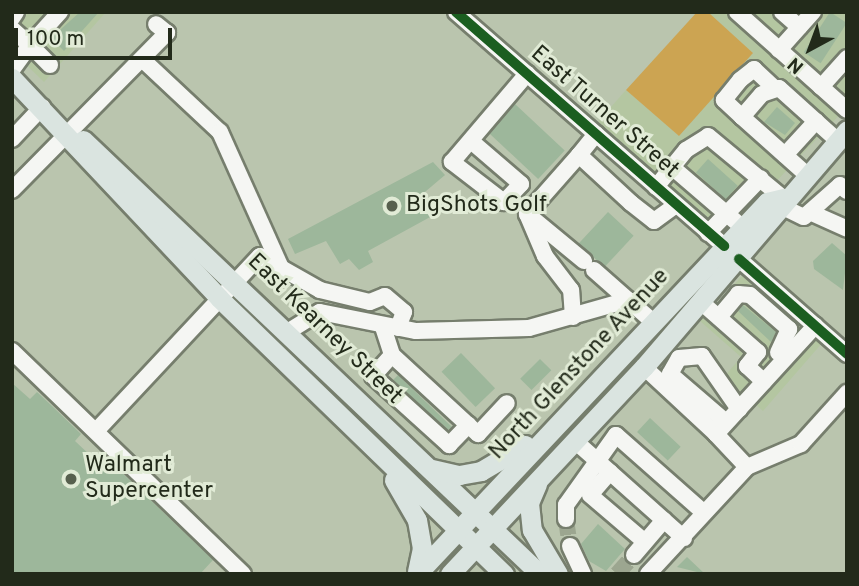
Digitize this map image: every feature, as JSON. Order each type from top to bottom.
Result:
[{"type":"main road","name":"East Kearney Street","points":[[12,78],[67,130],[219,298],[505,574]]},
{"type":"main road","name":"East Kearney Street","points":[[67,130],[126,174],[540,574]]},
{"type":"main road","name":"North Glenstone Avenue","points":[[450,574],[701,302],[732,253],[742,227],[777,202],[842,135]]},
{"type":"main road","points":[[684,320],[685,305],[722,262],[739,248],[777,202]]},
{"type":"main road","name":"North Glenstone Avenue","points":[[417,574],[653,322],[732,253]]},
{"type":"main road","points":[[239,317],[288,378],[406,495],[422,548],[417,574]]},
{"type":"main road","points":[[431,468],[459,475],[513,457],[599,366],[638,339]]},
{"type":"main road","points":[[544,474],[528,515],[538,546],[558,574]]},
{"type":"street","points":[[12,18],[16,12]]},
{"type":"street","points":[[12,70],[60,12]]},
{"type":"street","name":"East Turner Street","points":[[456,12],[847,354]]},
{"type":"street","points":[[737,12],[847,110]]},
{"type":"street","points":[[782,12],[799,27]]},
{"type":"street","points":[[779,50],[813,12]]},
{"type":"street","points":[[12,190],[67,130],[143,60],[167,33],[156,24]]},
{"type":"street","points":[[12,29],[50,65]]},
{"type":"street","points":[[821,88],[847,58]]},
{"type":"street","points":[[143,60],[220,132],[282,271]]},
{"type":"street","points":[[806,174],[724,100],[740,80],[754,69],[816,121],[842,135]]},
{"type":"street","points":[[471,141],[521,184],[504,202],[490,203],[453,162],[527,74]]},
{"type":"street","points":[[743,117],[773,87]]},
{"type":"street","points":[[14,133],[43,107]]},
{"type":"street","points":[[785,155],[816,121]]},
{"type":"street","points":[[527,214],[596,134]]},
{"type":"street","points":[[656,187],[672,167],[708,136],[761,178],[777,202],[804,217],[814,214],[840,185],[847,191]]},
{"type":"street","points":[[579,155],[654,221],[676,205]]},
{"type":"street","points":[[672,167],[742,227]]},
{"type":"street","points":[[708,233],[761,178]]},
{"type":"street","points":[[527,214],[653,322]]},
{"type":"street","points":[[527,214],[545,256],[571,290],[573,317]]},
{"type":"street","points":[[814,214],[847,229]]},
{"type":"street","points":[[97,430],[260,256],[282,271],[360,301],[385,296],[404,312],[390,328],[392,355],[478,434],[507,403]]},
{"type":"street","points":[[719,317],[744,293],[789,329],[789,340],[739,409],[721,428]]},
{"type":"street","points":[[289,331],[320,312],[390,328],[466,333],[573,317],[628,300]]},
{"type":"street","points":[[701,302],[758,352],[747,366],[761,378]]},
{"type":"street","points":[[761,378],[815,326]]},
{"type":"street","points":[[12,351],[97,430],[243,574]]},
{"type":"street","points":[[392,355],[373,376],[449,445],[468,425]]},
{"type":"street","points":[[739,409],[702,356],[679,358],[670,374],[721,428],[747,467]]},
{"type":"street","points":[[643,367],[721,428]]},
{"type":"street","points":[[648,574],[747,467],[801,444],[847,393]]},
{"type":"street","points":[[645,542],[590,495],[605,468],[616,435],[703,512]]},
{"type":"street","points":[[575,441],[684,538]]},
{"type":"street","points":[[566,519],[566,505],[605,468]]},
{"type":"street","points":[[634,555],[664,520]]},
{"type":"street","points":[[570,546],[583,574]]},
{"type":"shaded area","points":[[12,12],[106,12],[44,82],[12,51]]},
{"type":"shaded area","points":[[697,12],[708,12],[753,53],[679,136],[626,90]]},
{"type":"shaded area","points":[[708,12],[847,12],[847,107],[726,234],[594,126],[626,90],[678,135],[753,53]]},
{"type":"shaded area","points":[[745,273],[823,342],[763,411],[724,377],[741,357],[700,321]]},
{"type":"building","points":[[80,12],[99,12],[64,51],[51,38]]},
{"type":"building","points":[[830,12],[847,23],[821,63],[804,52]]},
{"type":"building","points":[[515,104],[565,150],[538,179],[488,133]]},
{"type":"building","points":[[777,107],[795,123],[785,135],[764,122]]},
{"type":"building","points":[[708,159],[738,186],[726,199],[696,172]]},
{"type":"building","name":"BigShots Golf","points":[[433,162],[445,175],[419,197],[432,216],[368,251],[373,262],[359,270],[349,259],[340,264],[326,241],[295,254],[288,239]]},
{"type":"building","points":[[608,212],[634,236],[604,267],[579,243]]},
{"type":"building","points":[[832,243],[847,256],[843,290],[814,269],[813,261]]},
{"type":"building","points":[[743,305],[776,332],[771,342],[738,311]]},
{"type":"building","points":[[461,353],[495,388],[476,407],[442,372]]},
{"type":"building","points":[[540,359],[551,370],[532,390],[520,379]]},
{"type":"building","points":[[398,375],[452,427],[448,430],[393,380]]},
{"type":"building","name":"Walmart Supercenter","points":[[12,383],[30,399],[37,392],[81,434],[75,441],[110,474],[116,467],[213,560],[200,574],[12,574]]},
{"type":"building","points":[[650,418],[681,447],[668,461],[637,432]]},
{"type":"building","points":[[598,524],[625,549],[606,571],[589,561],[581,544]]},
{"type":"building","points":[[687,557],[705,574],[677,567]]},
{"type":"tunnel","points":[[566,519],[570,546]]},
{"type":"tunnel","points":[[617,574],[634,555]]},
{"type":"cycle path","points":[[456,12],[724,246]]},
{"type":"cycle path","points":[[739,259],[847,354]]},
{"type":"place","name":"BigShots Golf","points":[[392,206]]},
{"type":"place","name":"Walmart Supercenter","points":[[71,479]]}]
